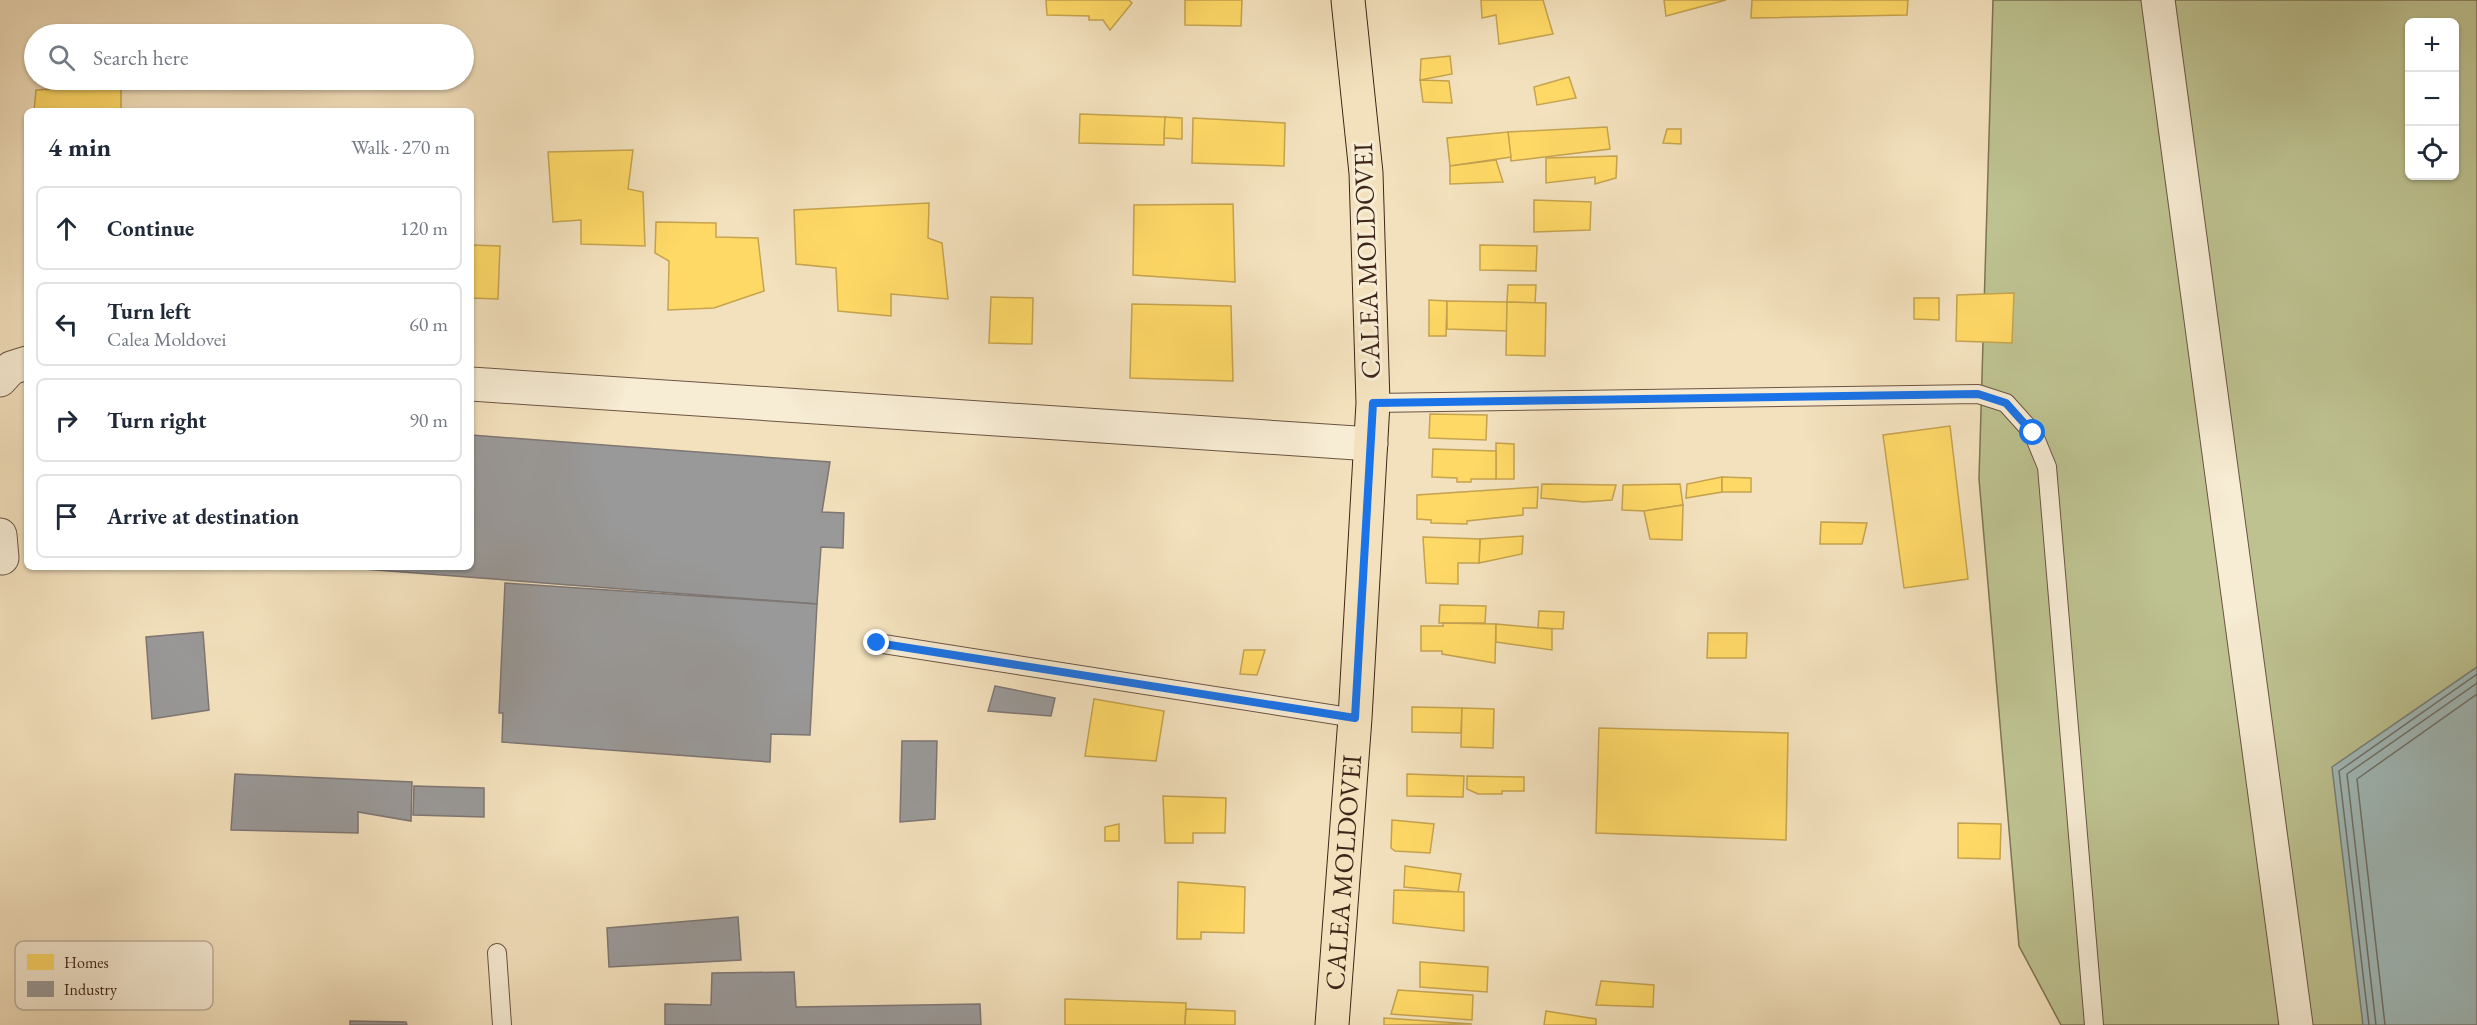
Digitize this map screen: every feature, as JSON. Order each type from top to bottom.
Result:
[{"type":"main road","name":"CALEA MOLDOVEI","points":[[1332,1025],[1355,718],[1373,403],[1366,173],[1348,0]]},
{"type":"street","points":[[2158,0],[2296,1025]]},
{"type":"street","points":[[0,380],[11,368],[24,364]]},
{"type":"street","points":[[474,384],[1371,444]]},
{"type":"lane","points":[[1373,403],[1978,394],[2006,403],[2033,433],[2047,467],[2094,1025]]},
{"type":"lane","points":[[877,643],[1355,718]]},
{"type":"lane","points":[[497,953],[502,1025]]},
{"type":"green space","points":[[1993,0],[2477,0],[2477,1025],[2061,1025],[2019,946],[1979,479]]},
{"type":"water","points":[[2477,667],[2477,1025],[2363,1025],[2332,767]]},
{"type":"building: Homes","points":[[1046,0],[1129,0],[1132,3],[1110,30],[1103,20],[1089,20],[1089,16],[1047,15]]},
{"type":"building: Homes","points":[[1185,0],[1242,0],[1241,26],[1185,25]]},
{"type":"building: Homes","points":[[1481,0],[1543,0],[1553,34],[1499,44],[1496,15],[1482,18]]},
{"type":"building: Homes","points":[[1664,0],[1726,0],[1666,16]]},
{"type":"building: Homes","points":[[1752,0],[1908,0],[1907,15],[1751,18]]},
{"type":"building: Homes","points":[[1450,56],[1452,74],[1420,80],[1421,59]]},
{"type":"building: Homes","points":[[1569,77],[1576,98],[1537,105],[1534,87]]},
{"type":"building: Homes","points":[[1420,80],[1449,81],[1452,103],[1423,102]]},
{"type":"building: Homes","points":[[36,90],[121,90],[121,108],[34,108]]},
{"type":"building: Homes","points":[[1080,114],[1165,117],[1164,145],[1079,143]]},
{"type":"building: Homes","points":[[1165,117],[1182,118],[1182,139],[1164,138]]},
{"type":"building: Homes","points":[[1193,118],[1285,123],[1284,166],[1192,163]]},
{"type":"building: Homes","points":[[1607,127],[1610,149],[1511,161],[1508,132]]},
{"type":"building: Homes","points":[[1667,129],[1681,129],[1681,144],[1663,143]]},
{"type":"building: Homes","points":[[1508,132],[1511,157],[1450,166],[1447,138]]},
{"type":"building: Homes","points":[[633,150],[628,189],[643,192],[645,246],[581,244],[581,220],[553,222],[548,152]]},
{"type":"building: Homes","points":[[1617,156],[1616,178],[1595,184],[1595,177],[1546,183],[1546,158]]},
{"type":"building: Homes","points":[[1496,160],[1503,182],[1450,184],[1450,166]]},
{"type":"building: Homes","points":[[1534,200],[1591,202],[1590,230],[1534,232]]},
{"type":"building: Homes","points":[[929,203],[928,238],[942,243],[948,299],[891,294],[891,316],[838,311],[836,268],[796,264],[794,210]]},
{"type":"building: Homes","points":[[1233,204],[1235,282],[1133,275],[1134,205]]},
{"type":"building: Homes","points":[[656,222],[716,223],[716,237],[758,238],[764,291],[714,308],[668,310],[669,261],[655,253]]},
{"type":"building: Homes","points":[[474,245],[500,246],[498,299],[474,298]]},
{"type":"building: Homes","points":[[1480,245],[1537,246],[1536,271],[1480,270]]},
{"type":"building: Homes","points":[[1508,285],[1536,285],[1535,303],[1507,302]]},
{"type":"building: Homes","points":[[2014,293],[2012,343],[1956,341],[1957,295]]},
{"type":"building: Homes","points":[[991,297],[1033,298],[1032,344],[989,343]]},
{"type":"building: Homes","points":[[1914,298],[1939,298],[1939,320],[1914,319]]},
{"type":"building: Homes","points":[[1429,300],[1447,301],[1446,336],[1429,336]]},
{"type":"building: Homes","points":[[1447,301],[1507,302],[1507,331],[1447,329]]},
{"type":"building: Homes","points":[[1507,302],[1546,303],[1545,356],[1506,355]]},
{"type":"building: Homes","points":[[1132,304],[1231,306],[1233,381],[1130,378]]},
{"type":"building: Homes","points":[[1430,414],[1487,415],[1486,440],[1429,438]]},
{"type":"building: Homes","points":[[1950,426],[1968,579],[1904,588],[1883,435]]},
{"type":"building: Homes","points":[[1496,443],[1514,444],[1514,479],[1496,479]]},
{"type":"building: Homes","points":[[1433,449],[1496,451],[1496,479],[1471,479],[1471,482],[1457,482],[1457,478],[1432,477]]},
{"type":"building: Homes","points":[[1722,477],[1722,492],[1686,498],[1687,484]]},
{"type":"building: Homes","points":[[1722,477],[1751,478],[1751,492],[1722,492]]},
{"type":"building: Homes","points":[[1542,484],[1616,485],[1612,500],[1584,502],[1541,498]]},
{"type":"building: Homes","points":[[1680,484],[1683,505],[1644,511],[1622,510],[1623,485]]},
{"type":"building: Homes","points":[[1538,487],[1537,508],[1523,508],[1523,515],[1467,521],[1467,524],[1431,523],[1431,520],[1417,519],[1417,495]]},
{"type":"building: Homes","points":[[1683,505],[1682,540],[1650,539],[1644,511]]},
{"type":"building: Homes","points":[[1821,522],[1867,523],[1862,544],[1820,544]]},
{"type":"building: Homes","points":[[1523,536],[1522,554],[1479,563],[1480,539]]},
{"type":"building: Homes","points":[[1423,537],[1480,539],[1479,563],[1458,563],[1458,584],[1426,583]]},
{"type":"building: Homes","points":[[1440,605],[1486,606],[1485,623],[1439,623]]},
{"type":"building: Homes","points":[[1539,611],[1564,612],[1563,629],[1538,628]]},
{"type":"building: Homes","points":[[1443,623],[1496,624],[1495,663],[1442,654],[1442,651],[1421,651],[1421,626],[1443,626]]},
{"type":"building: Homes","points":[[1496,624],[1552,629],[1552,650],[1496,642]]},
{"type":"building: Homes","points":[[1708,633],[1747,633],[1746,658],[1707,658]]},
{"type":"building: Homes","points":[[1244,650],[1265,650],[1257,675],[1240,674]]},
{"type":"building: Homes","points":[[1094,699],[1164,711],[1156,761],[1085,756]]},
{"type":"building: Homes","points":[[1412,707],[1462,708],[1461,733],[1412,732]]},
{"type":"building: Homes","points":[[1462,708],[1494,709],[1493,748],[1461,747]]},
{"type":"building: Homes","points":[[1599,728],[1788,733],[1786,840],[1596,833]]},
{"type":"building: Homes","points":[[1407,774],[1464,776],[1463,797],[1407,796]]},
{"type":"building: Homes","points":[[1467,776],[1524,777],[1524,791],[1478,794],[1467,789]]},
{"type":"building: Homes","points":[[1163,796],[1226,798],[1225,833],[1193,833],[1193,843],[1165,843]]},
{"type":"building: Homes","points":[[1392,820],[1434,824],[1430,853],[1395,851],[1391,848]]},
{"type":"building: Homes","points":[[1958,823],[2001,824],[2000,859],[1958,858]]},
{"type":"building: Homes","points":[[1119,824],[1119,841],[1105,841],[1105,827]]},
{"type":"building: Homes","points":[[1405,866],[1461,874],[1458,892],[1404,887]]},
{"type":"building: Homes","points":[[1178,882],[1245,887],[1244,933],[1201,932],[1201,939],[1177,939]]},
{"type":"building: Homes","points":[[1394,890],[1464,892],[1464,931],[1393,923]]},
{"type":"building: Homes","points":[[1420,962],[1488,967],[1487,992],[1420,987]]},
{"type":"building: Homes","points":[[1601,981],[1654,985],[1653,1007],[1596,1005]]},
{"type":"building: Homes","points":[[1398,990],[1473,995],[1472,1020],[1391,1014]]},
{"type":"building: Homes","points":[[1065,999],[1186,1003],[1185,1025],[1065,1025]]},
{"type":"building: Homes","points":[[1186,1009],[1235,1011],[1235,1025],[1185,1025]]},
{"type":"building: Homes","points":[[1546,1011],[1596,1019],[1596,1025],[1544,1025]]},
{"type":"building: Homes","points":[[1384,1018],[1472,1024],[1384,1025]]},
{"type":"building: Industry","points":[[474,435],[830,462],[822,512],[844,513],[843,548],[821,547],[817,604],[376,570],[474,570]]},
{"type":"building: Industry","points":[[505,583],[817,604],[810,735],[771,734],[770,762],[502,742],[503,713],[499,713]]},
{"type":"building: Industry","points":[[203,632],[209,710],[152,719],[146,637]]},
{"type":"building: Industry","points":[[995,686],[1055,698],[1051,716],[988,711]]},
{"type":"building: Industry","points":[[902,741],[937,741],[935,819],[900,822]]},
{"type":"building: Industry","points":[[235,774],[412,782],[411,821],[358,812],[358,833],[231,830]]},
{"type":"building: Industry","points":[[414,786],[484,788],[484,817],[413,815]]},
{"type":"building: Industry","points":[[738,917],[741,960],[609,967],[607,928]]},
{"type":"building: Industry","points":[[794,972],[796,1007],[980,1004],[981,1025],[665,1025],[665,1004],[711,1005],[712,973]]},
{"type":"building: Industry","points":[[350,1021],[406,1022],[407,1025],[350,1025]]},
{"type":"route","points":[[877,643],[1355,718],[1373,403],[1978,394],[2006,403],[2033,433]]}]
